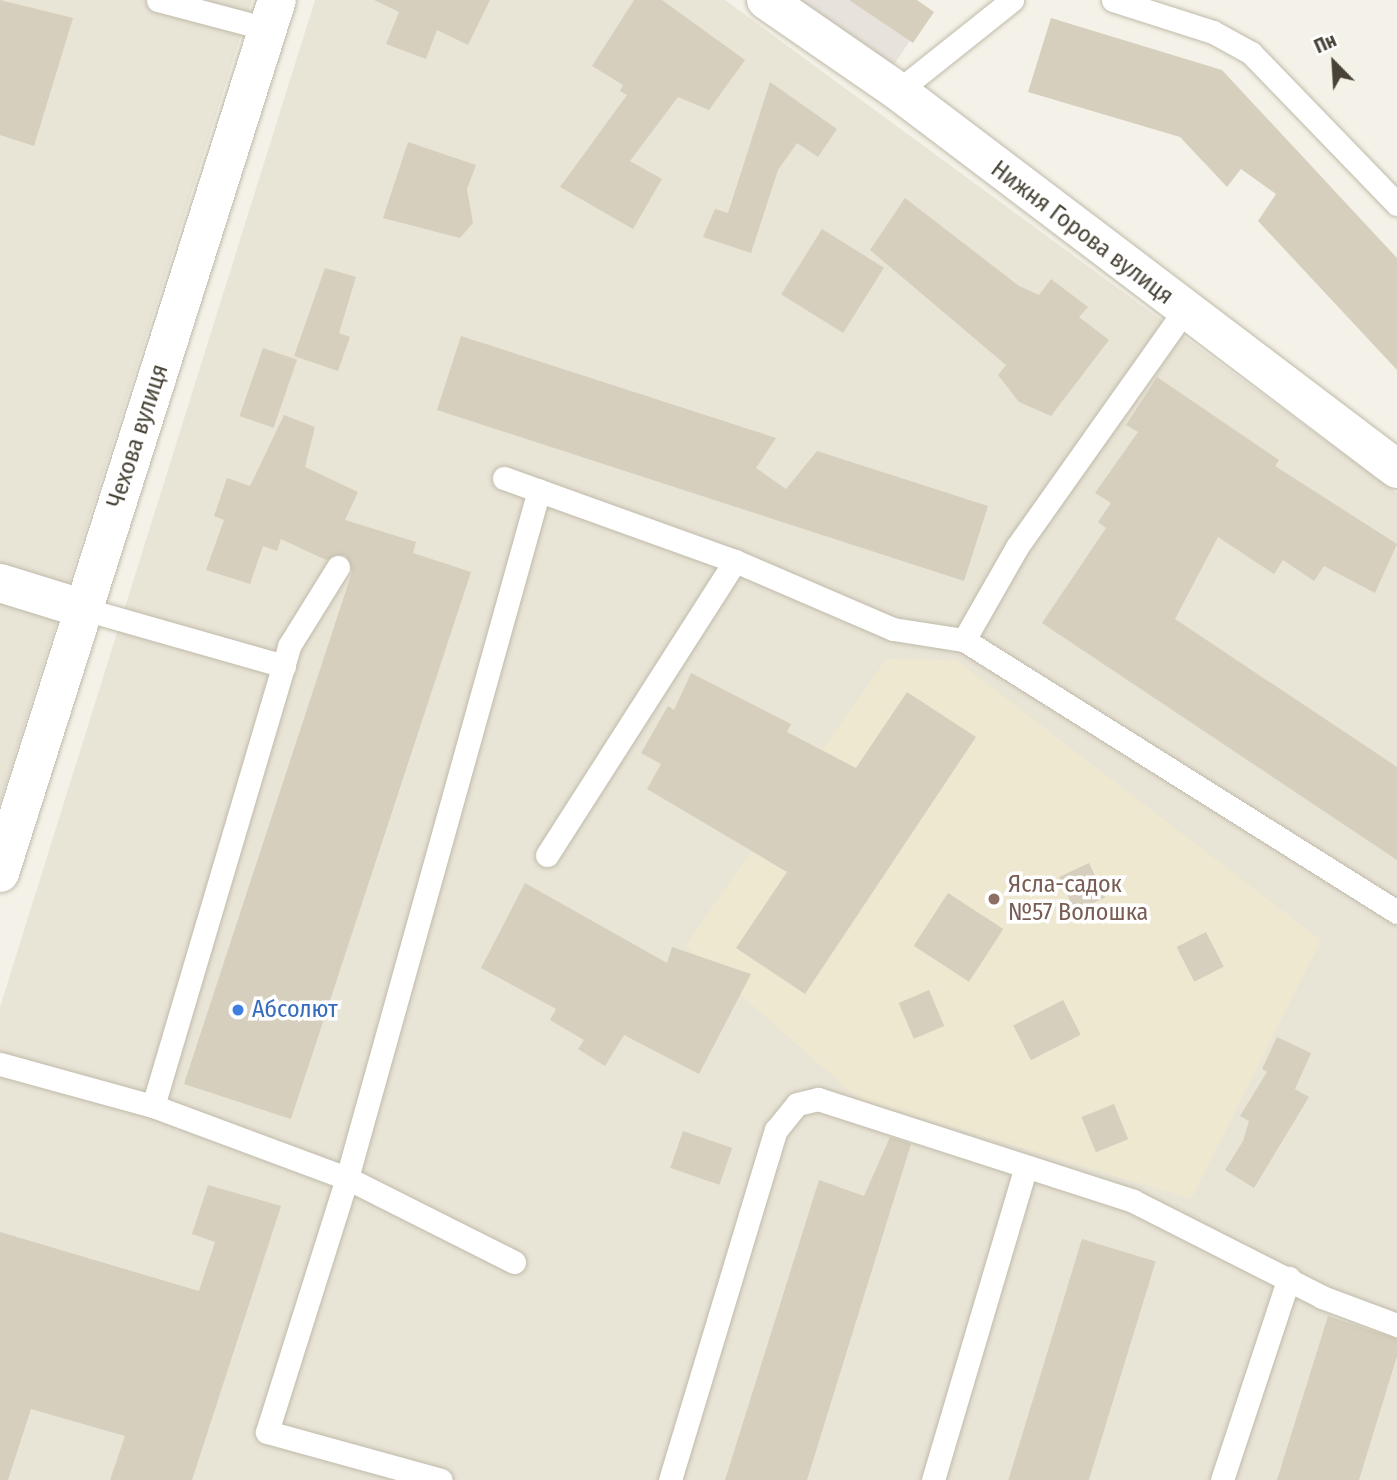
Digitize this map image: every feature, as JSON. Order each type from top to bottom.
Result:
[{"type":"street","name":"Нижня Горова вулиця","points":[[766,0],[898,91],[1184,311],[1397,469]]},
{"type":"street","name":"Чехова вулиця","points":[[0,873],[272,14]]},
{"type":"street","points":[[0,583],[84,609]]},
{"type":"lane","points":[[158,0],[272,14]]},
{"type":"lane","points":[[898,91],[1012,0]]},
{"type":"lane","points":[[1114,0],[1213,32],[1251,53],[1397,204]]},
{"type":"lane","points":[[964,640],[1017,547],[1184,311]]},
{"type":"lane","points":[[504,478],[734,561],[893,629],[964,640],[1397,912]]},
{"type":"lane","points":[[441,1480],[267,1432],[347,1178],[540,490]]},
{"type":"lane","points":[[547,855],[734,561]]},
{"type":"lane","points":[[153,1106],[289,646],[338,567]]},
{"type":"lane","points":[[84,609],[284,666]]},
{"type":"lane","points":[[0,1064],[153,1106],[347,1178],[514,1262]]},
{"type":"lane","points":[[670,1480],[776,1130],[797,1104],[818,1100],[1133,1201],[1289,1278],[1397,1325]]},
{"type":"lane","points":[[933,1480],[1026,1166]]},
{"type":"lane","points":[[1222,1480],[1289,1278]]},
{"type":"shaded area","points":[[0,0],[252,0],[0,802]]},
{"type":"shaded area","points":[[315,0],[725,0],[1397,493],[1397,1480],[0,1480],[0,1007]]},
{"type":"shaded area","points":[[796,0],[913,0],[913,36],[884,80]]},
{"type":"shaded area","name":"Ясла-садок №57 Волошка","points":[[886,659],[956,660],[1321,940],[1191,1199],[859,1099],[685,946]]},
{"type":"building","points":[[0,0],[73,18],[34,146],[0,135]]},
{"type":"building","points":[[374,0],[490,0],[468,45],[437,30],[426,59],[386,44],[399,12]]},
{"type":"building","points":[[634,0],[662,0],[745,60],[709,110],[678,97],[630,161],[662,179],[633,229],[560,187],[627,95],[620,91],[623,85],[592,66]]},
{"type":"building","points":[[849,0],[917,0],[934,12],[913,43]]},
{"type":"building","points":[[1051,18],[1222,70],[1397,258],[1397,370],[1258,221],[1276,194],[1241,169],[1227,187],[1180,137],[1028,92]]},
{"type":"building","points":[[770,82],[837,129],[818,157],[797,143],[778,170],[751,253],[703,237],[715,209],[728,213]]},
{"type":"building","points":[[408,142],[476,165],[467,189],[473,223],[460,238],[383,218]]},
{"type":"building","points":[[905,198],[1019,286],[1039,295],[1051,279],[1088,307],[1079,317],[1109,340],[1051,416],[1019,402],[998,375],[1006,365],[870,250]]},
{"type":"building","points":[[822,229],[884,268],[843,333],[781,294]]},
{"type":"building","points":[[325,268],[356,277],[339,333],[350,337],[338,371],[294,356]]},
{"type":"building","points":[[461,336],[776,438],[756,468],[786,489],[817,451],[988,506],[964,581],[437,410]]},
{"type":"building","points":[[263,348],[297,360],[274,428],[240,416]]},
{"type":"building","points":[[1157,377],[1279,460],[1275,466],[1397,544],[1375,593],[1324,566],[1314,581],[1283,560],[1274,574],[1218,537],[1175,619],[1397,767],[1397,860],[1042,623],[1106,528],[1098,522],[1111,503],[1095,493],[1138,432],[1126,425]]},
{"type":"building","points":[[284,415],[315,427],[305,467],[358,492],[345,520],[416,542],[413,553],[471,572],[291,1119],[184,1084],[352,572],[345,555],[326,560],[281,539],[277,551],[263,546],[250,584],[206,570],[224,520],[214,516],[227,478],[250,486]]},
{"type":"building","points":[[691,673],[791,724],[787,732],[856,768],[907,692],[976,737],[805,994],[736,948],[787,872],[647,789],[661,764],[641,753],[668,706],[674,710]]},
{"type":"building","points":[[1089,863],[1105,897],[1075,911],[1059,877]]},
{"type":"building","points":[[525,883],[667,963],[672,947],[751,974],[699,1074],[624,1035],[605,1066],[578,1049],[584,1040],[550,1020],[556,1009],[481,968]]},
{"type":"building","points":[[948,893],[1003,929],[969,982],[914,946]]},
{"type":"building","points":[[1206,932],[1224,967],[1194,982],[1177,947]]},
{"type":"building","points":[[929,990],[944,1026],[914,1039],[899,1003]]},
{"type":"building","points":[[1063,1000],[1081,1035],[1031,1060],[1013,1025]]},
{"type":"building","points":[[1277,1037],[1311,1053],[1295,1089],[1309,1097],[1254,1188],[1225,1170],[1243,1141],[1249,1121],[1240,1116],[1267,1072],[1262,1069]]},
{"type":"building","points":[[1114,1104],[1128,1139],[1096,1152],[1082,1117]]},
{"type":"building","points":[[683,1131],[732,1148],[719,1185],[670,1168]]},
{"type":"building","points":[[890,1137],[911,1144],[807,1480],[725,1480],[819,1180],[864,1196]]},
{"type":"building","points":[[208,1185],[281,1206],[192,1480],[110,1480],[125,1436],[31,1409],[8,1480],[0,1480],[0,1232],[199,1291],[215,1242],[192,1234]]},
{"type":"building","points":[[1082,1239],[1156,1262],[1089,1480],[1008,1480]]},
{"type":"building","points":[[1328,1316],[1397,1339],[1397,1356],[1359,1480],[1277,1480]]},
{"type":"place","name":"Ясла-садок №57 Волошка","points":[[994,899]]},
{"type":"place","name":"Абсолют","points":[[238,1010]]}]
